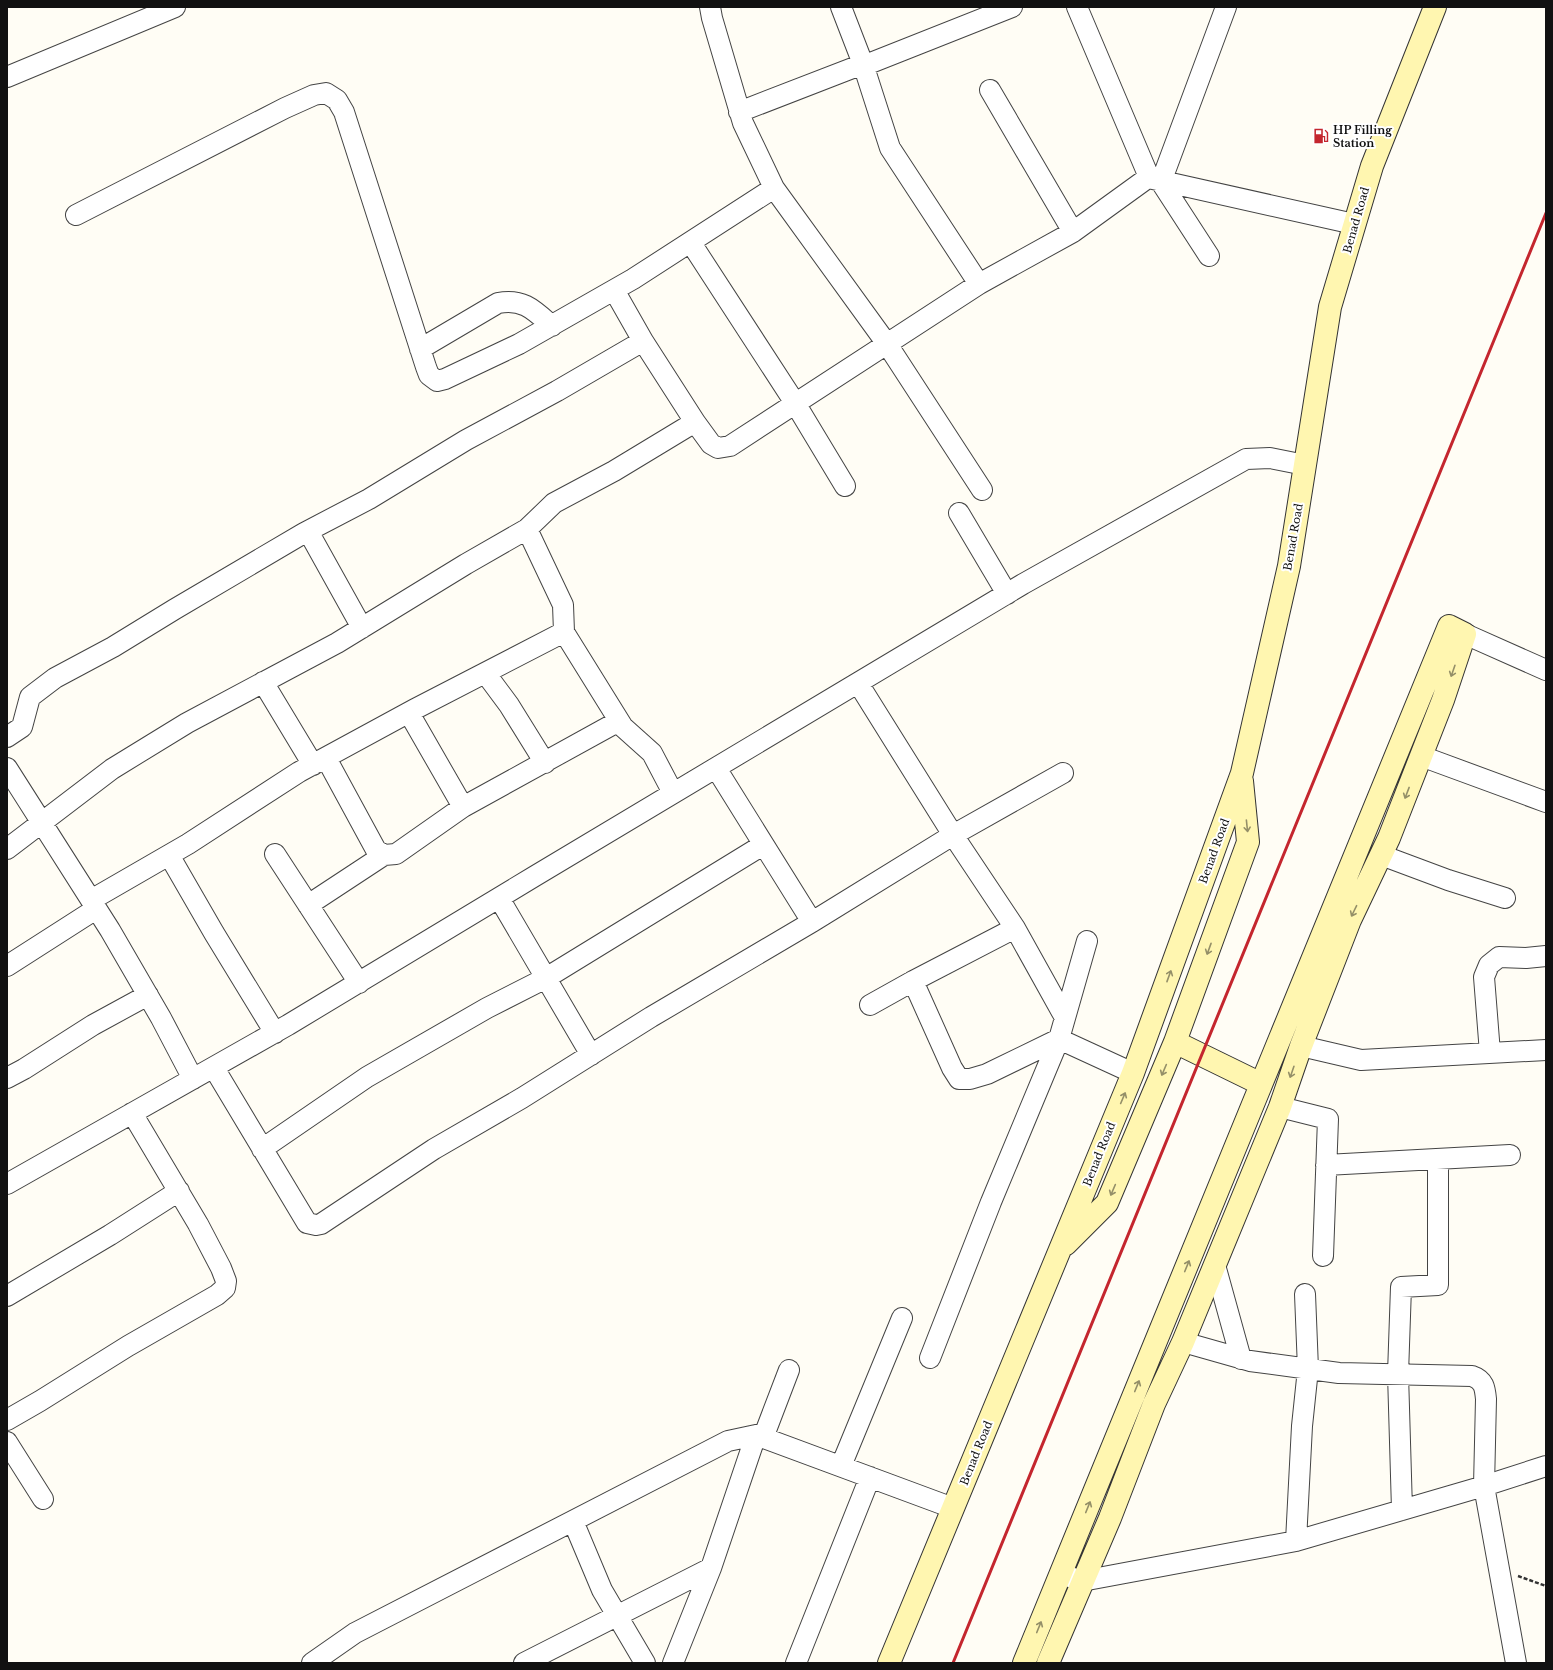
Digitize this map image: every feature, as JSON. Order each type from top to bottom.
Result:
[{"type":"street","points":[[7,77],[175,7]]},
{"type":"street","points":[[710,7],[739,112],[774,188],[887,344],[982,490]]},
{"type":"street","points":[[841,7],[863,65],[890,148],[979,284]]},
{"type":"street","points":[[739,112],[1012,7]]},
{"type":"street","points":[[1077,7],[1155,180],[1209,256]]},
{"type":"street","points":[[614,290],[643,341],[695,422],[711,444],[718,448],[730,446],[979,284],[1073,232],[1155,180],[1226,7]]},
{"type":"street","name":"Benad Road","points":[[889,1663],[1133,1073],[1242,773],[1289,566],[1330,306],[1372,166],[1435,7]]},
{"type":"street","points":[[990,90],[1073,232]]},
{"type":"street","points":[[76,215],[285,108],[314,95],[326,93],[337,100],[344,112],[429,375],[437,381],[445,379],[519,344],[552,326],[691,243],[774,188]]},
{"type":"street","points":[[1155,180],[1354,224]]},
{"type":"street","points":[[691,243],[795,403],[845,486]]},
{"type":"street","points":[[420,348],[498,303],[509,301],[518,302],[532,309],[552,326]]},
{"type":"street","points":[[7,737],[22,727],[30,697],[56,678],[113,647],[308,531],[369,499],[466,440],[643,341]]},
{"type":"street","points":[[7,849],[112,769],[187,723],[337,643],[466,564],[527,529],[554,503],[614,471],[695,422]]},
{"type":"street","points":[[7,1184],[275,1033],[1007,594],[1246,459],[1270,458],[1305,465]]},
{"type":"street","points":[[959,513],[1007,594]]},
{"type":"street","points":[[527,529],[563,605],[564,632],[623,727],[652,753],[673,793]]},
{"type":"street","points":[[308,531],[362,628]]},
{"type":"street","points":[[1024,1663],[1449,626],[1546,670]]},
{"type":"street","points":[[7,966],[169,855],[299,772],[564,632]]},
{"type":"street","points":[[1048,1663],[1110,1518],[1154,1404],[1183,1342],[1280,1107],[1301,1046],[1350,920],[1381,855],[1443,700],[1465,634]]},
{"type":"street","points":[[486,674],[509,704],[545,763]]},
{"type":"street","points":[[263,682],[319,761],[376,850],[384,855]]},
{"type":"street","points":[[858,683],[1015,928],[1064,1016]]},
{"type":"street","points":[[409,713],[463,807]]},
{"type":"street","points":[[308,905],[384,855],[396,854],[463,807],[619,721]]},
{"type":"street","points":[[1421,756],[1546,802]]},
{"type":"street","points":[[7,768],[94,905],[148,995],[193,1079]]},
{"type":"street","points":[[716,768],[812,922]]},
{"type":"street","points":[[214,1068],[308,1223],[316,1225],[321,1224],[434,1150],[651,1017],[812,922],[954,835],[1063,773]]},
{"type":"street","points":[[1060,1250],[1107,1204],[1175,1042],[1248,842],[1242,773]]},
{"type":"street","points":[[262,1149],[367,1077],[487,1008],[546,978],[763,845]]},
{"type":"street","points":[[275,854],[359,982]]},
{"type":"street","points":[[169,855],[214,933],[275,1033]]},
{"type":"street","points":[[1381,855],[1448,880],[1505,898]]},
{"type":"street","points":[[499,898],[591,1055]]},
{"type":"street","points":[[870,1005],[913,980],[1015,928]]},
{"type":"street","points":[[930,1358],[991,1202],[1059,1039],[1064,1016],[1087,941]]},
{"type":"street","points":[[1490,1053],[1484,977],[1488,965],[1499,957],[1526,958],[1546,956]]},
{"type":"street","points":[[913,980],[952,1068],[959,1078],[970,1079],[987,1074],[1059,1039]]},
{"type":"street","points":[[7,1078],[24,1069],[93,1024],[148,995]]},
{"type":"street","points":[[1059,1039],[1133,1073]]},
{"type":"street","points":[[1175,1042],[1261,1084]]},
{"type":"street","points":[[1301,1046],[1361,1060],[1546,1050]]},
{"type":"street","points":[[1280,1107],[1328,1120],[1323,1256]]},
{"type":"street","points":[[7,1420],[40,1402],[128,1346],[217,1295],[225,1288],[226,1281],[198,1224],[132,1113]]},
{"type":"street","points":[[1326,1165],[1510,1155]]},
{"type":"street","points":[[1402,1510],[1398,1374],[1401,1287],[1438,1285],[1438,1159]]},
{"type":"street","points":[[7,1296],[110,1235],[178,1191]]},
{"type":"street","points":[[1215,1265],[1241,1359]]},
{"type":"street","points":[[1296,1541],[1302,1426],[1308,1369],[1305,1294]]},
{"type":"street","points":[[841,1466],[902,1318]]},
{"type":"street","points":[[1183,1342],[1250,1361],[1339,1373],[1472,1376],[1479,1378],[1485,1386],[1486,1399],[1484,1486],[1516,1663]]},
{"type":"street","points":[[674,1663],[760,1437],[789,1370]]},
{"type":"street","points":[[312,1663],[355,1633],[728,1441],[760,1437],[953,1508]]},
{"type":"street","points":[[7,1442],[43,1499]]},
{"type":"street","points":[[1061,1574],[1082,1581],[1296,1541],[1484,1486],[1546,1466]]},
{"type":"street","points":[[796,1663],[870,1477]]},
{"type":"street","points":[[573,1520],[602,1590],[645,1663]]},
{"type":"street","points":[[524,1663],[711,1568]]},
{"type":"path","points":[[1499,1569],[1546,1586]]},
{"type":"railway","points":[[953,1663],[1546,213]]},
{"type":"place","name":"HP Filling Station","points":[[1321,136]]}]
